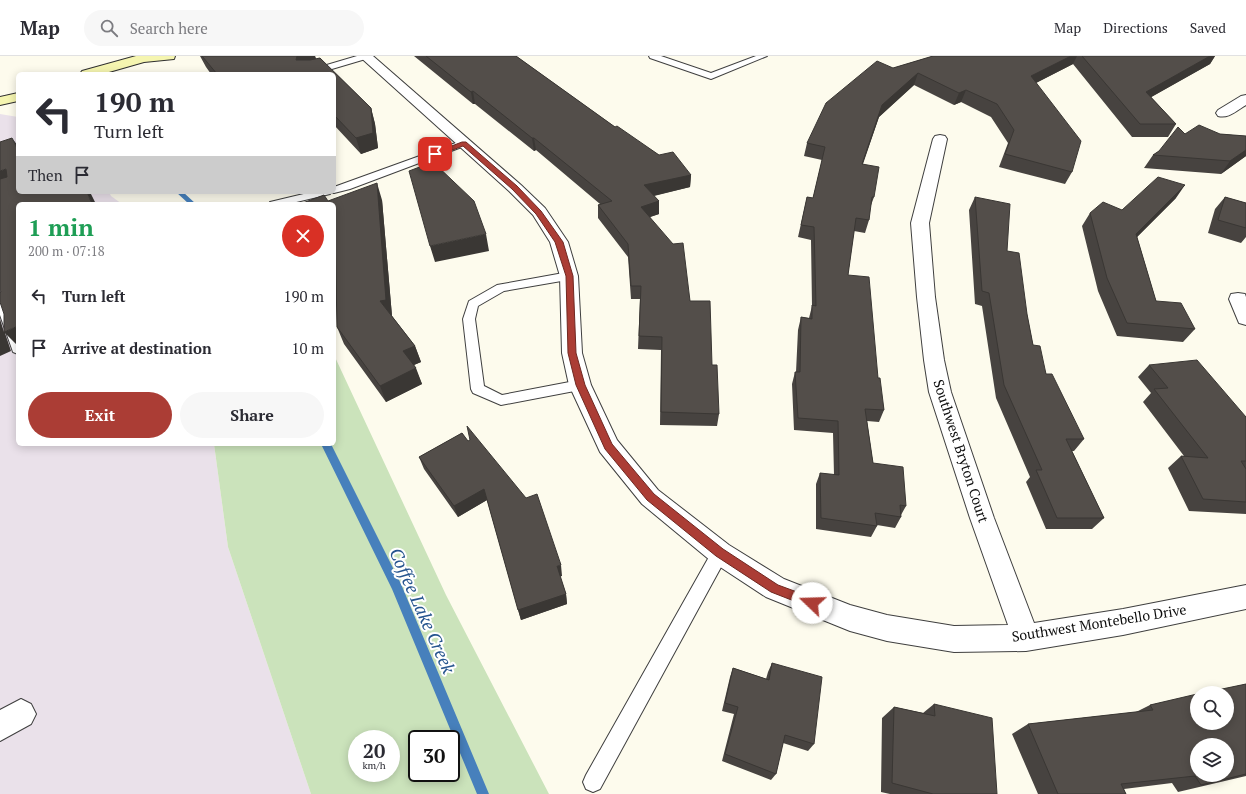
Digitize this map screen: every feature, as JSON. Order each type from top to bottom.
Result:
[{"type":"main road","points":[[94,72],[143,58],[168,56]]},
{"type":"main road","points":[[128,72],[150,66],[168,56]]},
{"type":"main road","points":[[0,101],[16,97]]},
{"type":"street","name":"Southwest Montebello Drive","points":[[365,56],[515,188],[538,212],[559,242],[569,276],[572,353],[580,385],[608,446],[650,497],[720,553],[774,588],[850,618],[887,628],[954,639],[1026,638],[1123,622],[1246,597]]},
{"type":"street","points":[[1222,113],[1246,99]]},
{"type":"street","name":"Southwest Bryton Court","points":[[940,139],[920,223],[926,297],[934,360],[940,392],[982,518],[1026,638]]},
{"type":"street","points":[[1238,299],[1246,318]]},
{"type":"lane","points":[[313,72],[365,56]]},
{"type":"lane","points":[[653,56],[711,76],[764,56]]},
{"type":"lane","points":[[336,190],[464,143]]},
{"type":"lane","points":[[283,202],[317,194]]},
{"type":"lane","points":[[569,276],[501,288],[474,304],[468,319],[478,389],[501,400],[580,385]]},
{"type":"lane","points":[[0,297],[16,343]]},
{"type":"lane","points":[[593,782],[720,553]]},
{"type":"shaded area","points":[[0,114],[16,117],[16,194],[110,194],[119,202],[16,202],[16,446],[214,446],[228,547],[311,794],[0,794]]},
{"type":"green space","points":[[336,359],[446,595],[549,794],[311,794],[228,547],[214,446],[336,446]]},
{"type":"building","points":[[202,56],[297,56],[296,60],[320,58],[334,72],[215,72]]},
{"type":"building","points":[[426,56],[516,56],[615,127],[617,126],[659,155],[673,152],[691,175],[644,185],[659,201],[641,207],[673,244],[683,243],[690,301],[710,301],[712,365],[717,365],[719,414],[661,412],[662,337],[639,336],[641,286],[631,286],[628,244],[598,205],[612,201],[534,138],[532,138],[473,91],[471,92]]},
{"type":"building","points":[[933,56],[1071,56],[1031,76],[1081,141],[1072,172],[1005,154],[1014,130],[997,104],[966,90],[959,93],[918,73],[882,105],[862,164],[879,167],[874,197],[872,197],[869,220],[856,218],[848,275],[869,277],[878,378],[880,378],[884,410],[865,409],[873,463],[903,467],[906,506],[900,505],[901,517],[875,513],[877,526],[821,518],[820,473],[839,475],[838,421],[798,418],[795,372],[800,372],[801,317],[812,319],[812,305],[816,306],[814,227],[801,225],[807,197],[813,198],[825,147],[807,143],[826,103],[877,61],[893,68]]},
{"type":"building","points":[[1082,56],[1210,56],[1146,92],[1176,124],[1140,124]]},
{"type":"building","points":[[336,74],[371,108],[373,133],[356,138],[336,117]]},
{"type":"building","points":[[1199,125],[1220,134],[1246,136],[1246,150],[1230,161],[1153,155],[1159,151],[1178,127],[1185,134]]},
{"type":"building","points":[[12,138],[16,146],[16,194],[88,194],[91,202],[16,202],[16,327],[4,332],[4,314],[0,302],[0,179],[7,177],[6,169],[0,171],[0,142]]},
{"type":"building","points":[[433,162],[474,201],[486,234],[430,246],[409,171]]},
{"type":"building","points":[[1158,177],[1185,185],[1136,234],[1156,301],[1181,303],[1195,329],[1127,323],[1107,278],[1090,213],[1103,202],[1122,210]]},
{"type":"building","points":[[377,183],[386,300],[380,301],[415,346],[403,351],[416,368],[380,386],[337,327],[336,202],[305,202],[324,195],[328,201]]},
{"type":"building","points":[[975,197],[1010,204],[1007,251],[1019,253],[1027,314],[1033,345],[1040,346],[1046,374],[1052,374],[1084,439],[1066,439],[1104,518],[1057,518],[1036,470],[1042,470],[1004,385],[989,293],[982,291]]},
{"type":"building","points":[[1225,197],[1246,203],[1246,228],[1218,220]]},
{"type":"building","points":[[1197,360],[1246,417],[1246,461],[1241,461],[1246,469],[1246,502],[1203,499],[1181,456],[1208,458],[1154,389],[1168,388],[1149,365]]},
{"type":"building","points":[[467,426],[526,498],[537,494],[561,565],[557,566],[566,594],[518,610],[484,489],[454,506],[419,457],[462,433],[468,441],[470,440]]},
{"type":"building","points":[[772,663],[822,677],[814,744],[785,735],[776,774],[725,754],[738,707],[725,703],[733,668],[769,680]]},
{"type":"building","points":[[1246,684],[1246,774],[1234,777],[1234,738],[1190,738],[1190,777],[1121,784],[1126,794],[1058,794],[1028,724],[1153,710],[1150,705],[1190,696],[1190,730],[1234,730],[1234,687]]},
{"type":"building","points":[[934,704],[992,718],[997,794],[933,794],[892,783],[894,707],[935,716]]},
{"type":"building","points":[[1199,782],[1213,782],[1201,785]]},
{"type":"waterway","name":"Coffee Lake Creek","points":[[181,194],[191,202]]},
{"type":"waterway","name":"Coffee Lake Creek","points":[[327,446],[397,587],[483,794]]},
{"type":"route","points":[[435,154],[464,143],[515,188],[538,212],[559,242],[569,276],[572,353],[580,385],[608,446],[650,497],[720,553],[774,588],[812,603]]}]
